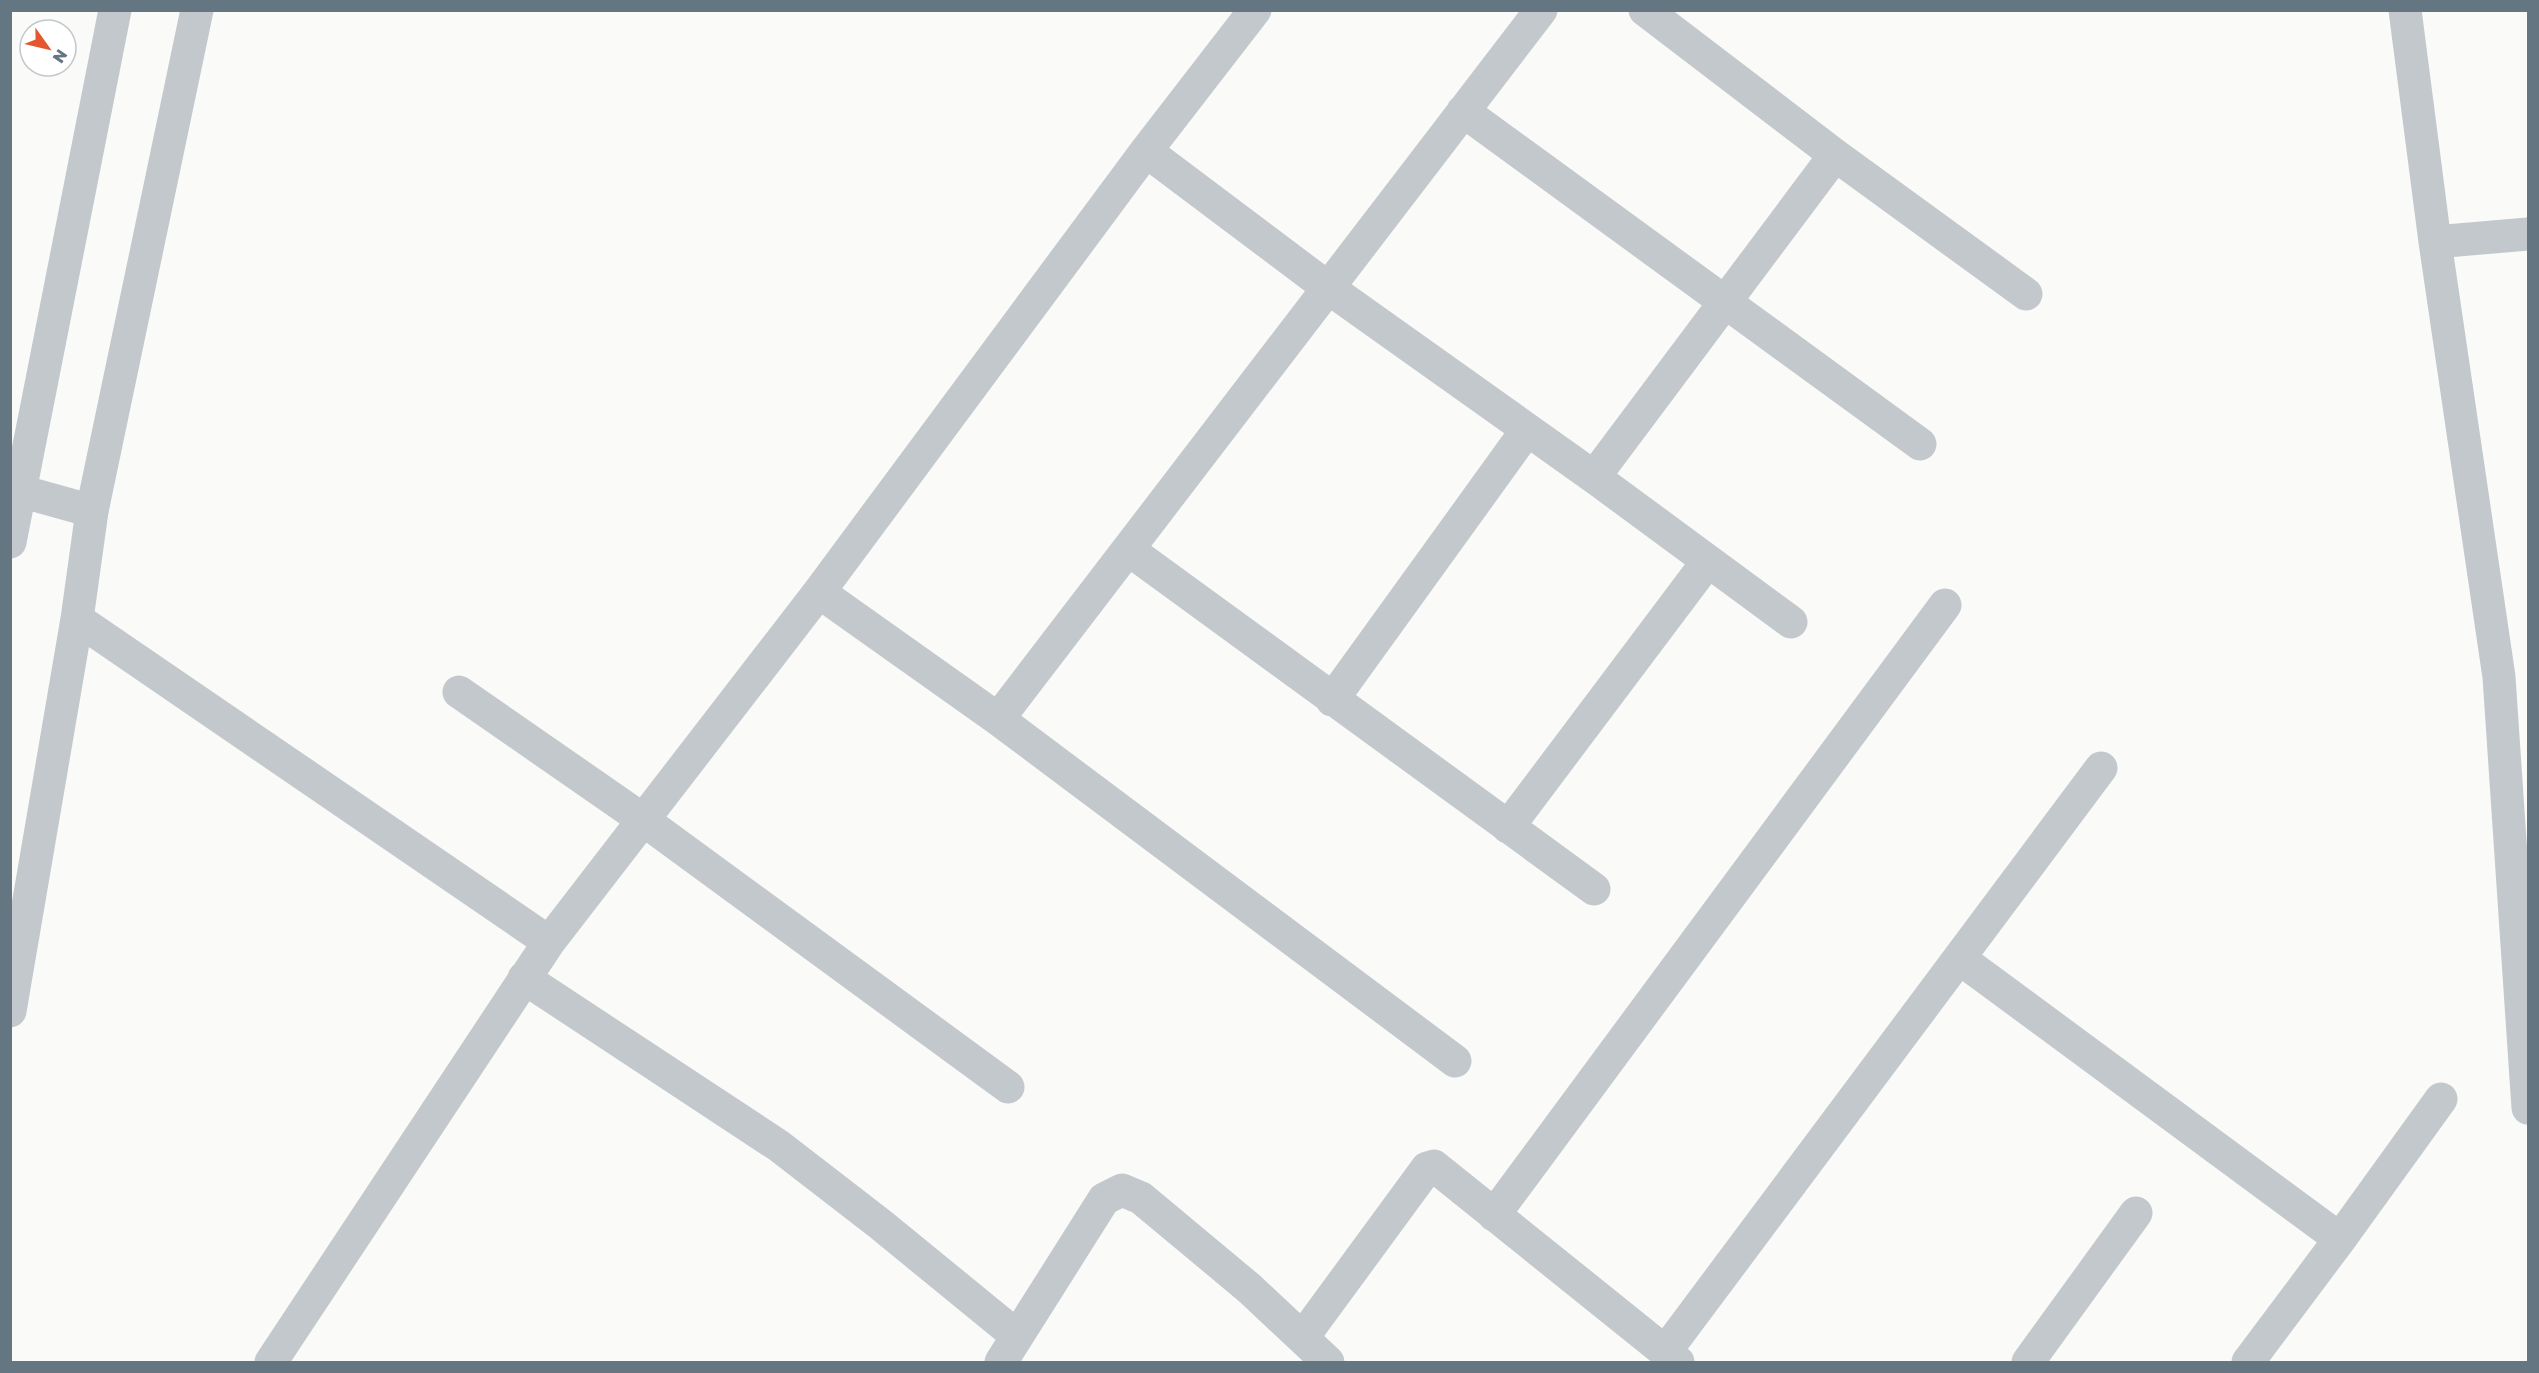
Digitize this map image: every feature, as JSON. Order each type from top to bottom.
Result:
[{"type":"street","points":[[10,542],[116,10]]},
{"type":"street","points":[[10,1011],[77,619],[92,512],[197,10]]},
{"type":"street","points":[[271,1362],[549,942],[819,592],[1146,151],[1255,10]]},
{"type":"street","points":[[998,718],[1540,10]]},
{"type":"street","points":[[1645,10],[1835,155],[2026,294]]},
{"type":"street","points":[[2405,10],[2435,242],[2499,677],[2529,1108]]},
{"type":"street","points":[[1463,111],[1920,444]]},
{"type":"street","points":[[1146,151],[1327,287],[1594,477],[1791,622]]},
{"type":"street","points":[[1594,477],[1835,155]]},
{"type":"street","points":[[2435,242],[2529,234]]},
{"type":"street","points":[[1332,700],[1527,430]]},
{"type":"street","points":[[20,491],[92,512]]},
{"type":"street","points":[[1129,549],[1332,700],[1594,889]]},
{"type":"street","points":[[1508,827],[1708,561]]},
{"type":"street","points":[[819,592],[998,718],[1455,1061]]},
{"type":"street","points":[[1494,1215],[1945,605]]},
{"type":"street","points":[[77,619],[549,942]]},
{"type":"street","points":[[459,693],[642,819],[1008,1087]]},
{"type":"street","points":[[1303,1337],[1427,1168],[1434,1166],[1672,1357],[1959,958],[2101,768]]},
{"type":"street","points":[[1959,958],[2340,1239]]},
{"type":"street","points":[[525,978],[779,1146],[880,1224],[1009,1349],[1104,1199],[1122,1190],[1141,1198],[1303,1337],[1328,1362]]},
{"type":"street","points":[[2248,1362],[2441,1099]]},
{"type":"street","points":[[2028,1362],[2136,1213]]}]
